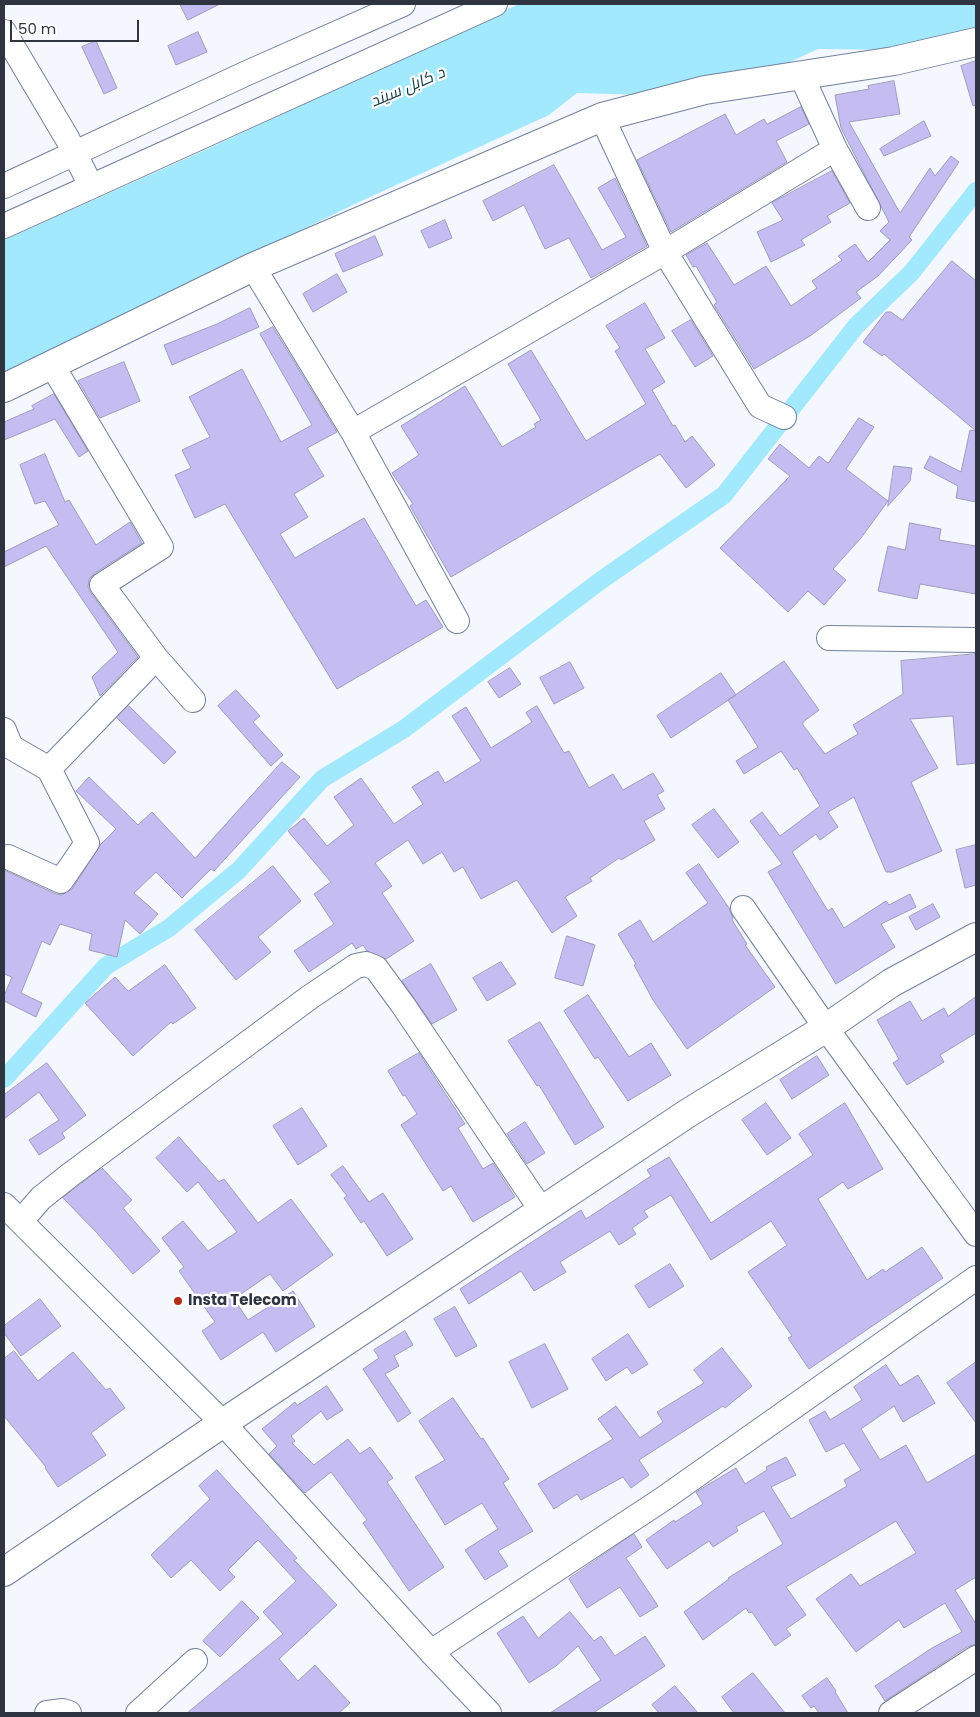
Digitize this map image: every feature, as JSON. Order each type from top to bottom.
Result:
[{"type":"main road","points":[[4,388],[253,267],[602,117],[705,90],[894,61],[976,42]]},
{"type":"main road","points":[[4,1572],[223,1423],[688,1113],[826,1028],[891,983],[976,937]]},
{"type":"street","points":[[4,186],[247,73],[403,4]]},
{"type":"street","points":[[4,226],[495,4]]},
{"type":"street","points":[[4,32],[75,154],[91,186]]},
{"type":"street","points":[[801,75],[835,149],[868,208]]},
{"type":"street","points":[[602,117],[665,252],[760,406],[784,417]]},
{"type":"street","points":[[353,432],[665,252],[835,149]]},
{"type":"street","points":[[253,267],[353,432],[457,621]]},
{"type":"street","points":[[52,365],[161,547],[102,585],[156,658],[193,700]]},
{"type":"street","points":[[829,638],[976,640]]},
{"type":"street","points":[[49,768],[156,658]]},
{"type":"street","points":[[6,742],[49,768],[87,842],[61,882],[8,857]]},
{"type":"street","points":[[743,908],[826,1028],[976,1234]]},
{"type":"street","points":[[21,1221],[42,1198],[70,1175],[310,996],[356,966],[366,964],[376,968],[403,1005],[542,1211]]},
{"type":"street","points":[[4,1205],[223,1423],[431,1652],[489,1713]]},
{"type":"street","points":[[431,1652],[663,1499],[976,1278]]},
{"type":"street","points":[[891,1713],[976,1658]]},
{"type":"street","points":[[138,1713],[195,1661]]},
{"type":"street","points":[[47,1713],[63,1711],[69,1713]]},
{"type":"water","name":"د کابل سيند","points":[[519,4],[976,4],[976,29],[903,50],[818,49],[777,68],[643,95],[577,93],[549,115],[357,203],[4,375],[4,240],[203,151]]},
{"type":"building","points":[[180,4],[220,4],[188,20]]},
{"type":"building","points":[[198,32],[207,52],[176,65],[168,46]]},
{"type":"building","points":[[96,41],[117,88],[104,94],[82,47]]},
{"type":"building","points":[[976,61],[976,105],[973,106],[961,66]]},
{"type":"building","points":[[894,81],[900,114],[849,122],[900,213],[930,168],[935,176],[951,156],[959,162],[909,237],[912,240],[878,276],[856,292],[861,298],[810,336],[754,369],[714,305],[717,302],[696,266],[693,267],[686,255],[707,243],[734,285],[766,266],[791,306],[817,288],[812,281],[842,260],[838,256],[855,244],[868,262],[890,240],[880,231],[889,222],[841,128],[835,95],[869,89],[868,86]]},
{"type":"building","points":[[801,107],[809,124],[776,141],[787,162],[671,232],[637,160],[725,114],[736,135],[764,119],[767,124]]},
{"type":"building","points":[[924,121],[931,136],[884,156],[880,149]]},
{"type":"building","points":[[554,165],[602,250],[626,237],[598,188],[615,178],[647,246],[591,278],[569,238],[545,249],[524,205],[493,221],[483,201]]},
{"type":"building","points":[[832,171],[850,203],[827,216],[831,222],[801,240],[805,245],[771,262],[757,232],[783,220],[772,203]]},
{"type":"building","points":[[445,220],[452,238],[429,248],[421,231]]},
{"type":"building","points":[[375,236],[383,255],[343,272],[335,254]]},
{"type":"building","points":[[952,261],[976,281],[976,431],[884,354],[882,356],[863,342],[886,312],[891,312],[902,320]]},
{"type":"building","points":[[337,274],[347,292],[313,312],[303,294]]},
{"type":"building","points":[[645,303],[665,338],[645,349],[665,382],[652,390],[673,426],[675,425],[685,442],[692,436],[715,465],[686,488],[660,454],[451,577],[410,506],[413,504],[392,473],[419,455],[401,426],[465,386],[502,447],[536,427],[534,424],[541,420],[508,364],[531,350],[586,441],[646,404],[615,351],[620,348],[606,326]]},
{"type":"building","points":[[250,308],[259,327],[172,365],[164,345],[217,324]]},
{"type":"building","points":[[691,320],[713,356],[695,367],[672,331]]},
{"type":"building","points":[[273,327],[337,432],[307,448],[324,476],[294,494],[308,517],[280,534],[295,558],[364,518],[416,606],[426,600],[443,627],[337,689],[225,504],[195,518],[175,475],[191,468],[182,450],[210,437],[189,397],[242,369],[281,442],[312,425],[260,334]]},
{"type":"building","points":[[124,362],[140,401],[100,418],[78,381]]},
{"type":"building","points":[[54,394],[88,451],[79,457],[55,419],[4,440],[4,422],[34,409],[32,406]]},
{"type":"building","points":[[859,418],[874,427],[846,469],[888,501],[861,538],[833,569],[846,580],[824,605],[808,591],[788,612],[720,548],[790,476],[768,459],[780,444],[809,468],[819,456],[828,463]]},
{"type":"building","points":[[970,430],[976,431],[976,502],[956,498],[958,486],[924,468],[930,456],[961,472]]},
{"type":"building","points":[[45,454],[65,502],[69,500],[96,545],[130,522],[142,543],[95,573],[89,579],[88,587],[91,593],[138,657],[100,696],[92,677],[118,652],[46,546],[4,567],[4,552],[59,525],[45,501],[35,504],[20,465]]},
{"type":"building","points":[[894,466],[912,468],[910,481],[888,506]]},
{"type":"building","points":[[910,523],[941,529],[939,540],[976,546],[976,594],[920,584],[917,599],[878,591],[888,546],[905,550]]},
{"type":"building","points":[[976,654],[976,763],[957,765],[953,716],[910,719],[938,768],[911,782],[942,851],[892,872],[886,872],[854,797],[828,812],[838,827],[820,840],[816,834],[792,852],[828,911],[832,908],[844,928],[886,901],[889,905],[910,894],[916,907],[881,924],[895,947],[836,984],[768,872],[782,864],[750,821],[762,812],[780,836],[820,806],[797,768],[794,770],[781,751],[744,774],[736,761],[758,747],[728,700],[784,661],[819,710],[803,722],[803,725],[825,754],[858,734],[853,725],[903,694],[901,661]]},
{"type":"building","points":[[570,662],[584,688],[554,704],[540,678]]},
{"type":"building","points":[[510,668],[521,684],[499,698],[488,682]]},
{"type":"building","points":[[721,673],[736,695],[671,738],[657,716]]},
{"type":"building","points":[[236,690],[260,716],[253,722],[283,755],[271,766],[218,706]]},
{"type":"building","points":[[129,706],[176,752],[164,764],[117,718]]},
{"type":"building","points":[[537,706],[564,753],[569,751],[589,788],[613,774],[623,790],[653,773],[664,791],[657,795],[665,809],[644,821],[655,840],[621,860],[619,858],[590,878],[592,881],[565,897],[577,916],[552,933],[517,880],[481,899],[463,867],[454,872],[442,852],[423,864],[408,840],[375,863],[392,886],[382,893],[414,941],[386,959],[367,951],[363,945],[356,949],[352,943],[309,972],[294,951],[334,924],[314,894],[331,882],[288,831],[304,818],[327,846],[354,825],[334,797],[361,778],[394,824],[423,804],[412,787],[438,771],[445,783],[481,761],[452,716],[466,707],[491,748],[532,722],[526,713]]},
{"type":"building","points":[[282,762],[300,777],[214,871],[211,869],[182,898],[156,872],[134,893],[158,914],[140,934],[125,920],[117,957],[89,950],[92,934],[60,924],[50,945],[42,941],[21,993],[42,1003],[36,1017],[4,1001],[4,996],[12,977],[4,974],[4,870],[56,894],[62,895],[72,889],[100,845],[116,829],[76,791],[89,777],[138,825],[152,812],[195,858]]},
{"type":"building","points":[[714,809],[739,842],[718,858],[692,825]]},
{"type":"building","points":[[976,845],[976,885],[965,888],[956,850]]},
{"type":"building","points":[[699,864],[729,908],[732,920],[747,944],[745,945],[775,987],[687,1049],[653,1000],[634,965],[636,964],[618,934],[640,920],[653,942],[708,903],[686,873]]},
{"type":"building","points":[[273,866],[301,901],[258,937],[271,952],[236,980],[195,930]]},
{"type":"building","points":[[933,904],[940,917],[916,930],[909,917]]},
{"type":"building","points":[[567,936],[595,945],[583,986],[555,978]]},
{"type":"building","points":[[501,962],[516,984],[487,1001],[473,978]]},
{"type":"building","points":[[431,964],[457,1010],[432,1024],[402,981]]},
{"type":"building","points":[[165,965],[196,1008],[173,1024],[171,1022],[133,1056],[85,1003],[115,977],[128,991]]},
{"type":"building","points":[[588,995],[629,1057],[651,1043],[671,1075],[628,1101],[598,1057],[595,1059],[564,1011]]},
{"type":"building","points":[[976,997],[976,1033],[940,1055],[944,1062],[907,1085],[893,1063],[899,1059],[877,1020],[910,1001],[922,1021],[944,1008],[948,1016]]},
{"type":"building","points":[[540,1022],[604,1127],[575,1145],[539,1085],[537,1086],[508,1041]]},
{"type":"building","points":[[419,1053],[465,1124],[458,1128],[483,1169],[493,1163],[515,1197],[473,1222],[451,1186],[443,1191],[401,1125],[417,1114],[405,1095],[403,1096],[388,1071]]},
{"type":"building","points":[[817,1056],[829,1075],[792,1099],[780,1080]]},
{"type":"building","points":[[47,1063],[86,1115],[62,1133],[65,1138],[39,1155],[29,1140],[59,1120],[39,1092],[4,1119],[4,1095]]},
{"type":"building","points":[[766,1103],[791,1138],[767,1155],[742,1120]]},
{"type":"building","points":[[845,1103],[883,1169],[848,1189],[843,1182],[818,1199],[867,1280],[883,1269],[885,1272],[922,1247],[943,1278],[809,1369],[788,1338],[792,1336],[748,1272],[787,1245],[771,1221],[711,1260],[671,1195],[644,1211],[648,1217],[632,1228],[636,1234],[619,1245],[610,1231],[560,1262],[566,1272],[534,1291],[521,1271],[469,1304],[460,1289],[581,1210],[586,1219],[651,1176],[647,1170],[669,1157],[711,1223],[813,1155],[799,1134]]},
{"type":"building","points":[[302,1108],[327,1146],[298,1165],[273,1126]]},
{"type":"building","points":[[525,1122],[545,1153],[527,1164],[507,1134]]},
{"type":"building","points":[[179,1137],[219,1182],[224,1179],[258,1223],[291,1199],[333,1255],[283,1291],[270,1274],[234,1299],[248,1320],[293,1291],[315,1326],[276,1352],[263,1332],[221,1360],[202,1331],[215,1322],[179,1271],[184,1267],[162,1238],[183,1221],[208,1251],[237,1232],[198,1182],[187,1192],[156,1158]]},
{"type":"building","points":[[343,1166],[369,1202],[383,1193],[413,1239],[387,1256],[364,1221],[361,1223],[344,1198],[347,1196],[331,1175]]},
{"type":"building","points":[[102,1168],[132,1200],[123,1208],[160,1251],[133,1274],[63,1198]]},
{"type":"building","points":[[670,1264],[684,1286],[649,1308],[635,1286]]},
{"type":"building","points":[[40,1299],[61,1326],[21,1356],[4,1333],[4,1326]]},
{"type":"building","points":[[455,1307],[477,1346],[456,1357],[434,1319]]},
{"type":"building","points":[[405,1331],[413,1345],[394,1356],[399,1366],[385,1374],[411,1413],[398,1422],[363,1369],[379,1358],[374,1350]]},
{"type":"building","points":[[628,1334],[648,1364],[632,1374],[627,1367],[606,1381],[592,1359]]},
{"type":"building","points":[[545,1344],[568,1389],[532,1408],[509,1362]]},
{"type":"building","points":[[722,1348],[752,1386],[725,1408],[723,1406],[639,1460],[649,1475],[631,1488],[623,1477],[581,1500],[577,1494],[554,1509],[538,1484],[613,1439],[598,1419],[616,1406],[640,1438],[663,1422],[657,1412],[704,1383],[694,1370]]},
{"type":"building","points":[[14,1351],[38,1381],[73,1352],[106,1390],[110,1388],[125,1408],[91,1433],[106,1455],[58,1487],[46,1467],[4,1416],[4,1359]]},
{"type":"building","points":[[976,1362],[976,1423],[947,1383]]},
{"type":"building","points":[[886,1365],[900,1386],[918,1375],[935,1403],[903,1422],[894,1406],[861,1429],[880,1460],[906,1445],[927,1483],[976,1454],[976,1577],[955,1590],[976,1624],[976,1644],[967,1647],[885,1701],[875,1686],[932,1648],[962,1632],[945,1603],[904,1628],[899,1620],[856,1652],[816,1599],[851,1574],[860,1586],[916,1553],[896,1521],[786,1587],[806,1615],[786,1629],[791,1635],[775,1646],[752,1612],[749,1613],[746,1608],[703,1640],[684,1612],[728,1578],[783,1544],[764,1511],[736,1527],[738,1531],[713,1547],[709,1541],[667,1569],[646,1540],[674,1520],[675,1522],[703,1504],[696,1492],[736,1468],[745,1484],[767,1470],[766,1467],[786,1457],[796,1475],[771,1487],[791,1519],[847,1486],[844,1480],[861,1470],[844,1443],[826,1452],[809,1420],[825,1411],[830,1420],[862,1400],[854,1387]]},
{"type":"building","points":[[327,1386],[343,1410],[327,1420],[321,1411],[291,1436],[295,1441],[292,1443],[314,1465],[348,1439],[360,1454],[370,1447],[393,1478],[387,1482],[444,1567],[409,1591],[363,1523],[367,1520],[331,1472],[305,1493],[269,1454],[277,1446],[262,1429],[295,1402],[297,1405]]},
{"type":"building","points":[[453,1398],[481,1439],[483,1438],[509,1479],[503,1483],[533,1531],[498,1551],[508,1566],[485,1580],[465,1550],[498,1529],[482,1503],[445,1525],[415,1477],[445,1460],[419,1421]]},
{"type":"building","points":[[217,1470],[297,1558],[294,1560],[337,1605],[279,1659],[298,1681],[315,1665],[350,1703],[339,1713],[187,1713],[283,1634],[263,1612],[296,1581],[258,1540],[228,1570],[235,1577],[220,1591],[191,1560],[171,1578],[151,1555],[210,1499],[199,1486]]},
{"type":"building","points":[[634,1534],[642,1547],[626,1558],[658,1606],[640,1617],[620,1587],[587,1608],[569,1579]]},
{"type":"building","points":[[242,1601],[259,1618],[220,1657],[203,1641]]},
{"type":"building","points":[[570,1612],[594,1641],[601,1636],[615,1656],[645,1636],[665,1666],[593,1713],[550,1713],[601,1680],[578,1646],[556,1666],[529,1683],[497,1633],[523,1616],[538,1638]]},
{"type":"building","points":[[753,1673],[785,1713],[734,1713],[722,1697]]},
{"type":"building","points":[[827,1678],[848,1713],[819,1713],[814,1706],[811,1708],[802,1696]]},
{"type":"building","points":[[675,1686],[698,1713],[659,1713],[652,1705]]},
{"type":"waterway","points":[[4,1079],[106,966],[169,928],[239,870],[322,779],[404,729],[600,581],[724,495],[856,326],[912,272],[976,191]]},
{"type":"place","name":"Insta Telecom","points":[[178,1301]]}]
